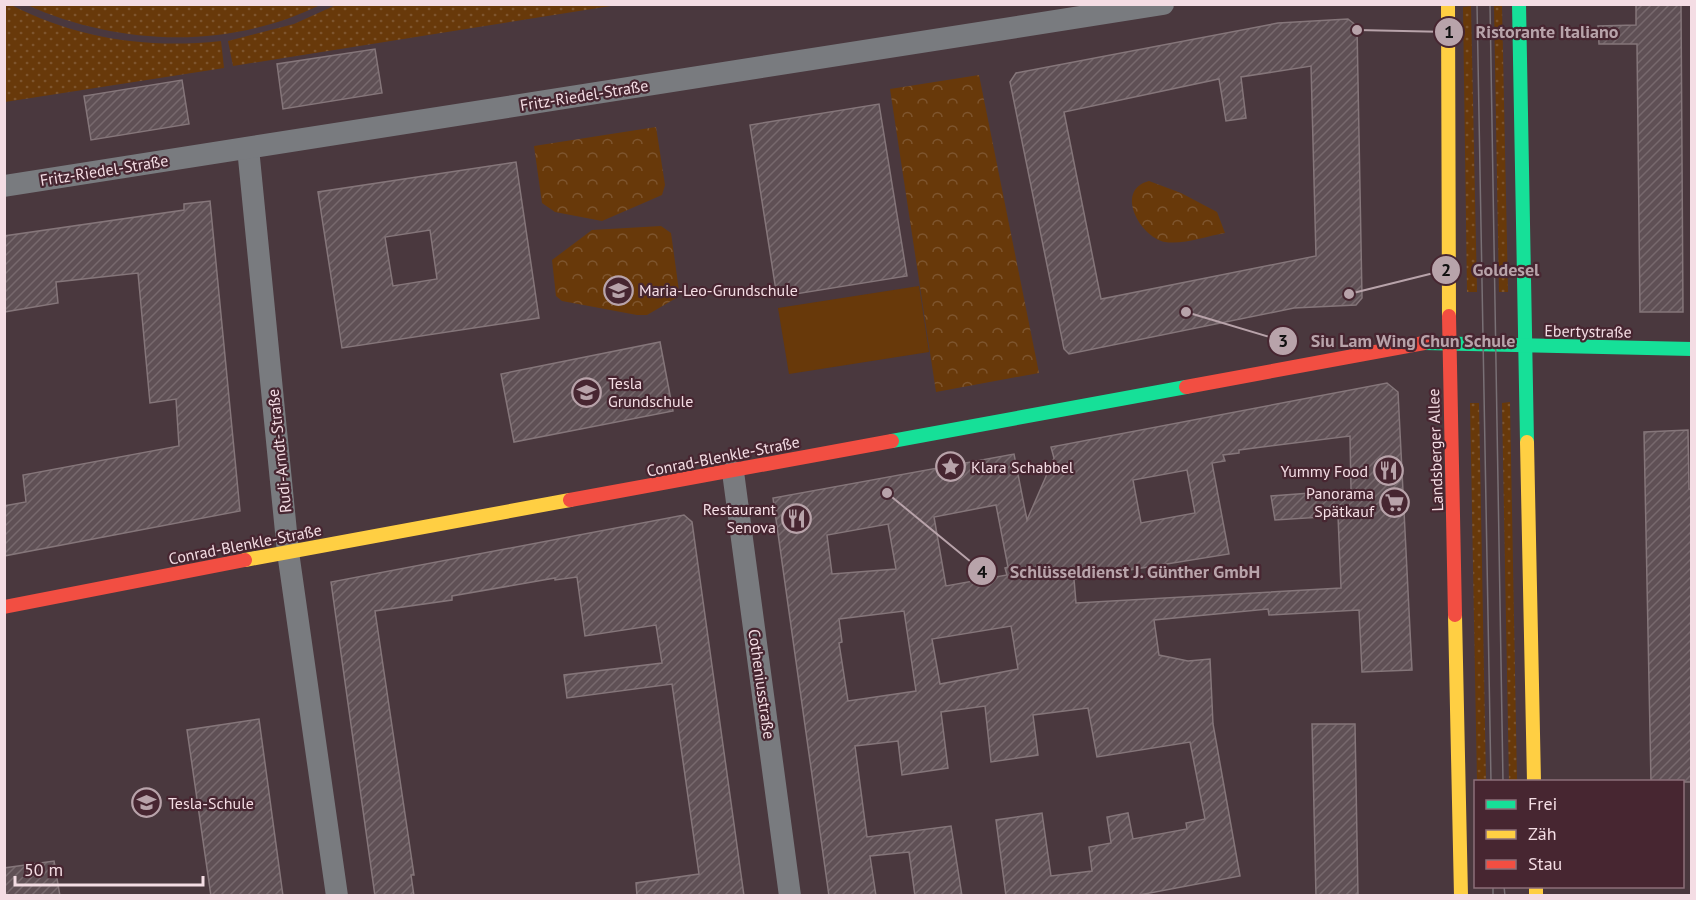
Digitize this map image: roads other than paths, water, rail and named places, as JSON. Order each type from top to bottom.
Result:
[{"type":"street","name":"Fritz-Riedel-Straße","points":[[4,186],[1163,4]]},
{"type":"street","name":"Landsberger Allee","points":[[1448,4],[1449,343],[1461,896]]},
{"type":"street","points":[[1519,4],[1534,780]]},
{"type":"street","name":"Rudi-Arndt-Straße","points":[[248,148],[288,552],[337,896]]},
{"type":"street","name":"Conrad-Blenkle-Straße","points":[[4,607],[1306,363],[1424,343],[1449,343]]},
{"type":"street","name":"Ebertystraße","points":[[1449,343],[1692,349]]},
{"type":"street","name":"Cotheniusstraße","points":[[733,472],[790,896]]},
{"type":"tram line","points":[[1477,4],[1491,780]]},
{"type":"tram line","points":[[1490,4],[1503,780]]},
{"type":"tram line","points":[[1493,888],[1493,896]]},
{"type":"tram line","points":[[1504,888],[1505,896]]},
{"type":"place","name":"Ristorante Italiano","points":[[1357,30]]},
{"type":"place","name":"Maria-Leo-Grundschule","points":[[618,290]]},
{"type":"place","name":"Goldesel","points":[[1349,294]]},
{"type":"place","name":"Siu Lam Wing Chun Schule","points":[[1186,312]]},
{"type":"place","name":"Tesla Grundschule","points":[[587,392]]},
{"type":"place","name":"Klara Schabbel","points":[[950,467]]},
{"type":"place","name":"Yummy Food","points":[[1389,471]]},
{"type":"place","name":"Schlüsseldienst J. Günther GmbH","points":[[887,493]]},
{"type":"place","name":"Panorama Spätkauf","points":[[1395,502]]},
{"type":"place","name":"Restaurant Senova","points":[[797,518]]},
{"type":"place","name":"Tesla-Schule","points":[[147,803]]}]
